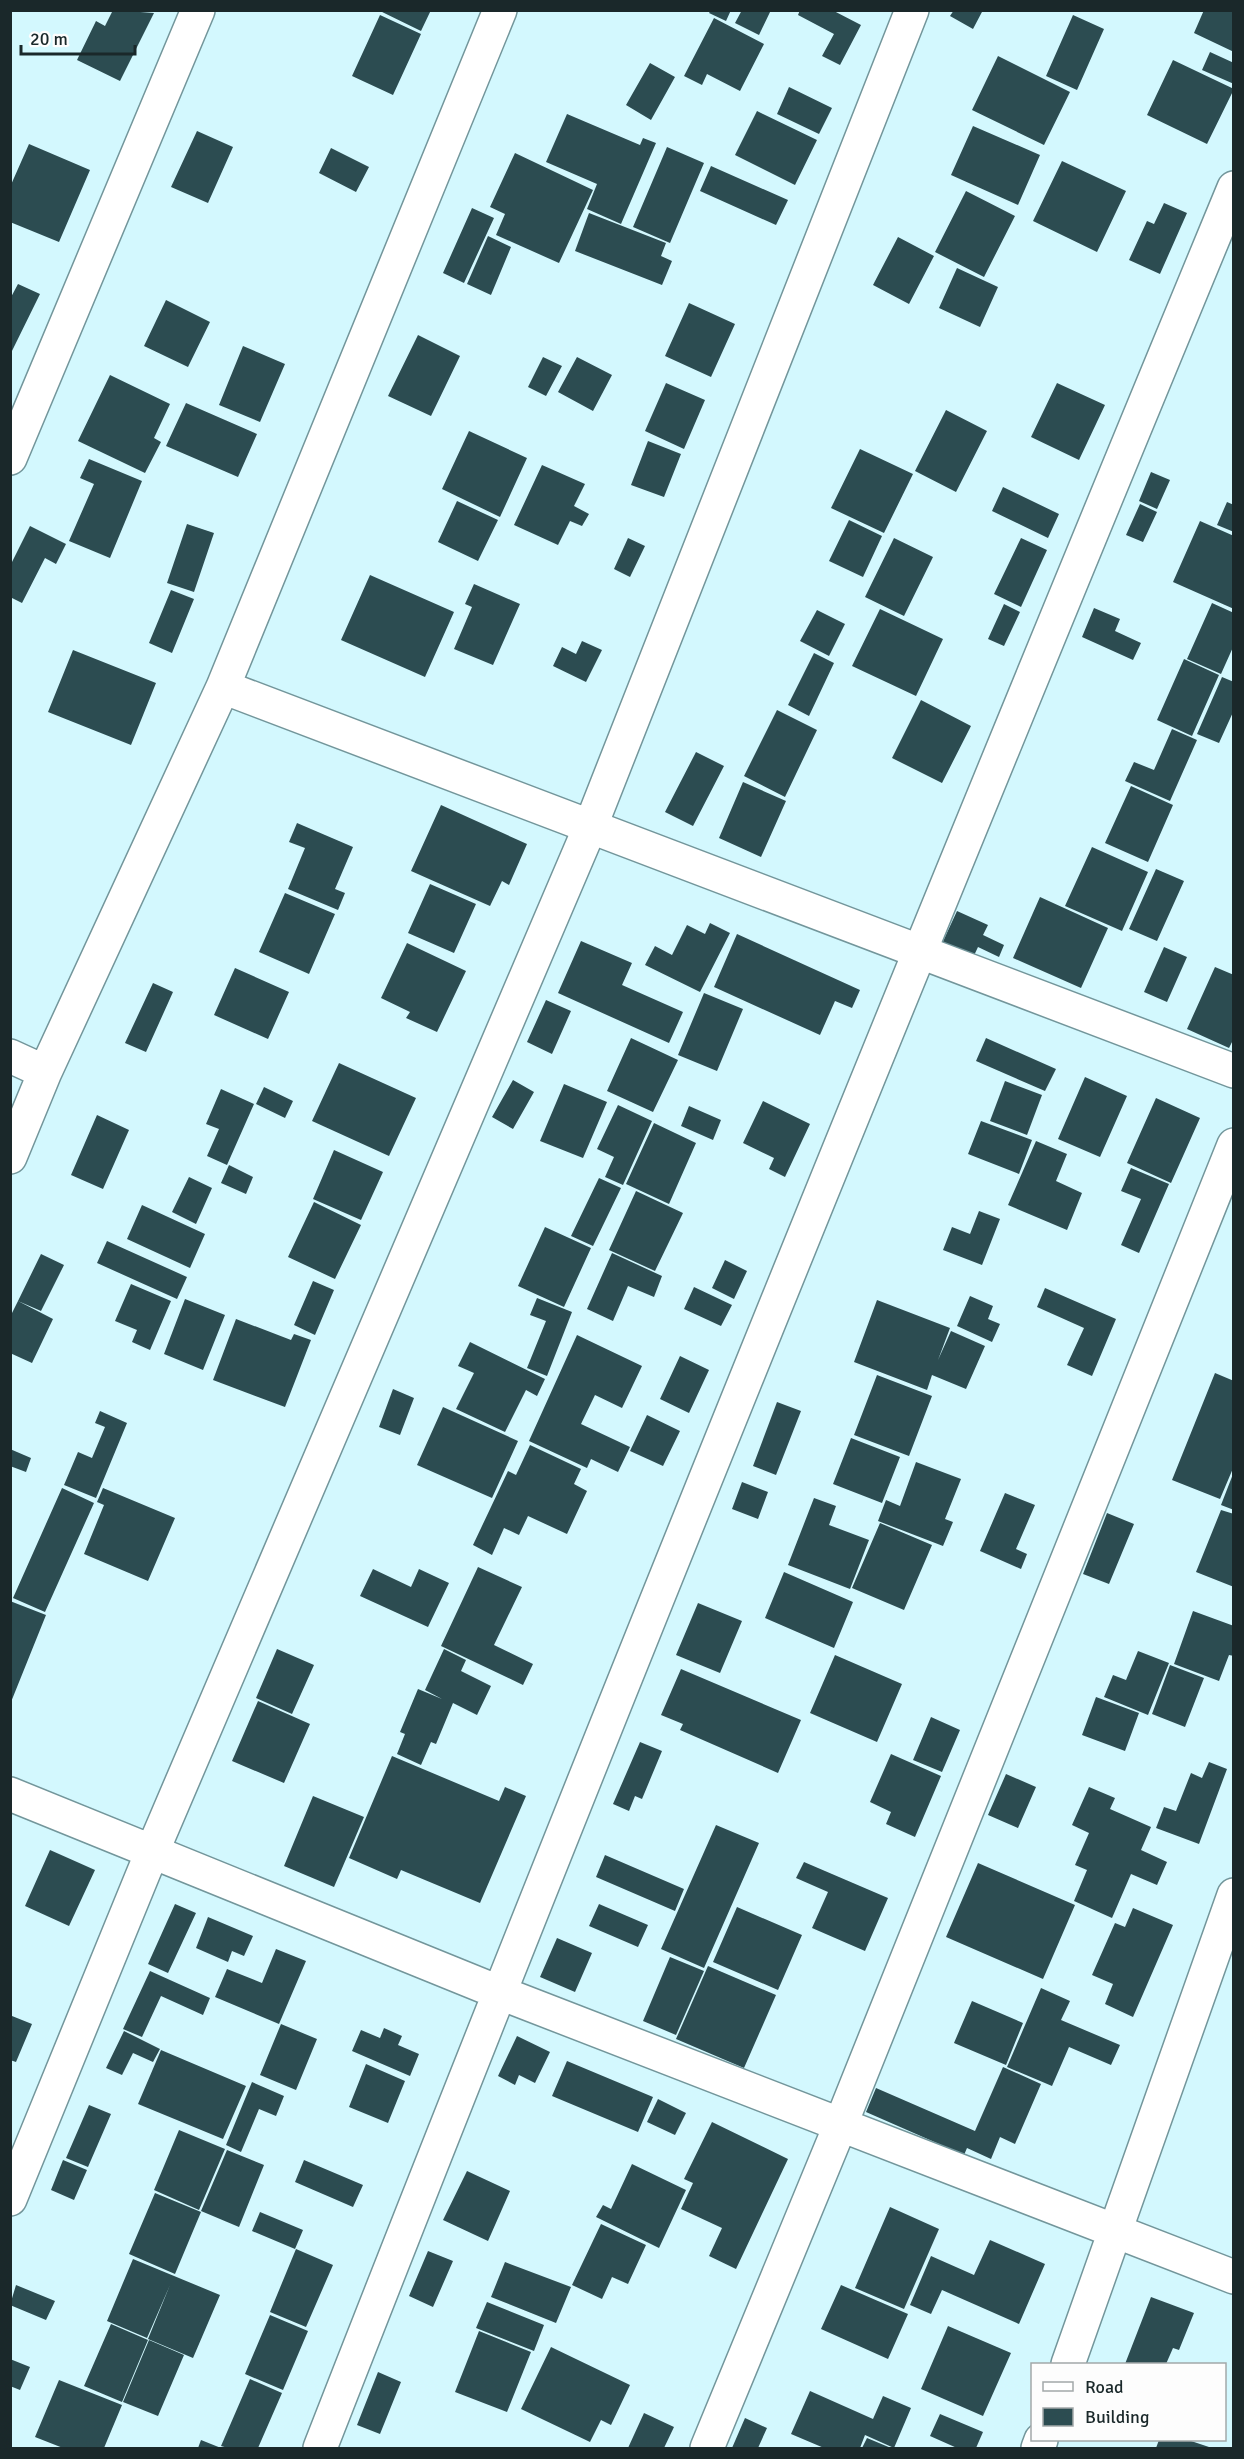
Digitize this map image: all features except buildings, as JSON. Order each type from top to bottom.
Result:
[{"type":"street","points":[[10,458],[198,10]]},
{"type":"street","points":[[10,1157],[45,1072],[224,687],[500,10]]},
{"type":"street","points":[[10,2199],[152,1852],[591,825],[912,10]]},
{"type":"street","points":[[320,2448],[498,1992],[918,951],[1233,188]]},
{"type":"street","points":[[224,687],[1233,1071]]},
{"type":"street","points":[[10,1056],[45,1072]]},
{"type":"street","points":[[707,2448],[840,2126],[1233,1145]]},
{"type":"street","points":[[10,1794],[498,1992],[1233,2277]]},
{"type":"street","points":[[1068,2363],[1233,1895]]}]
